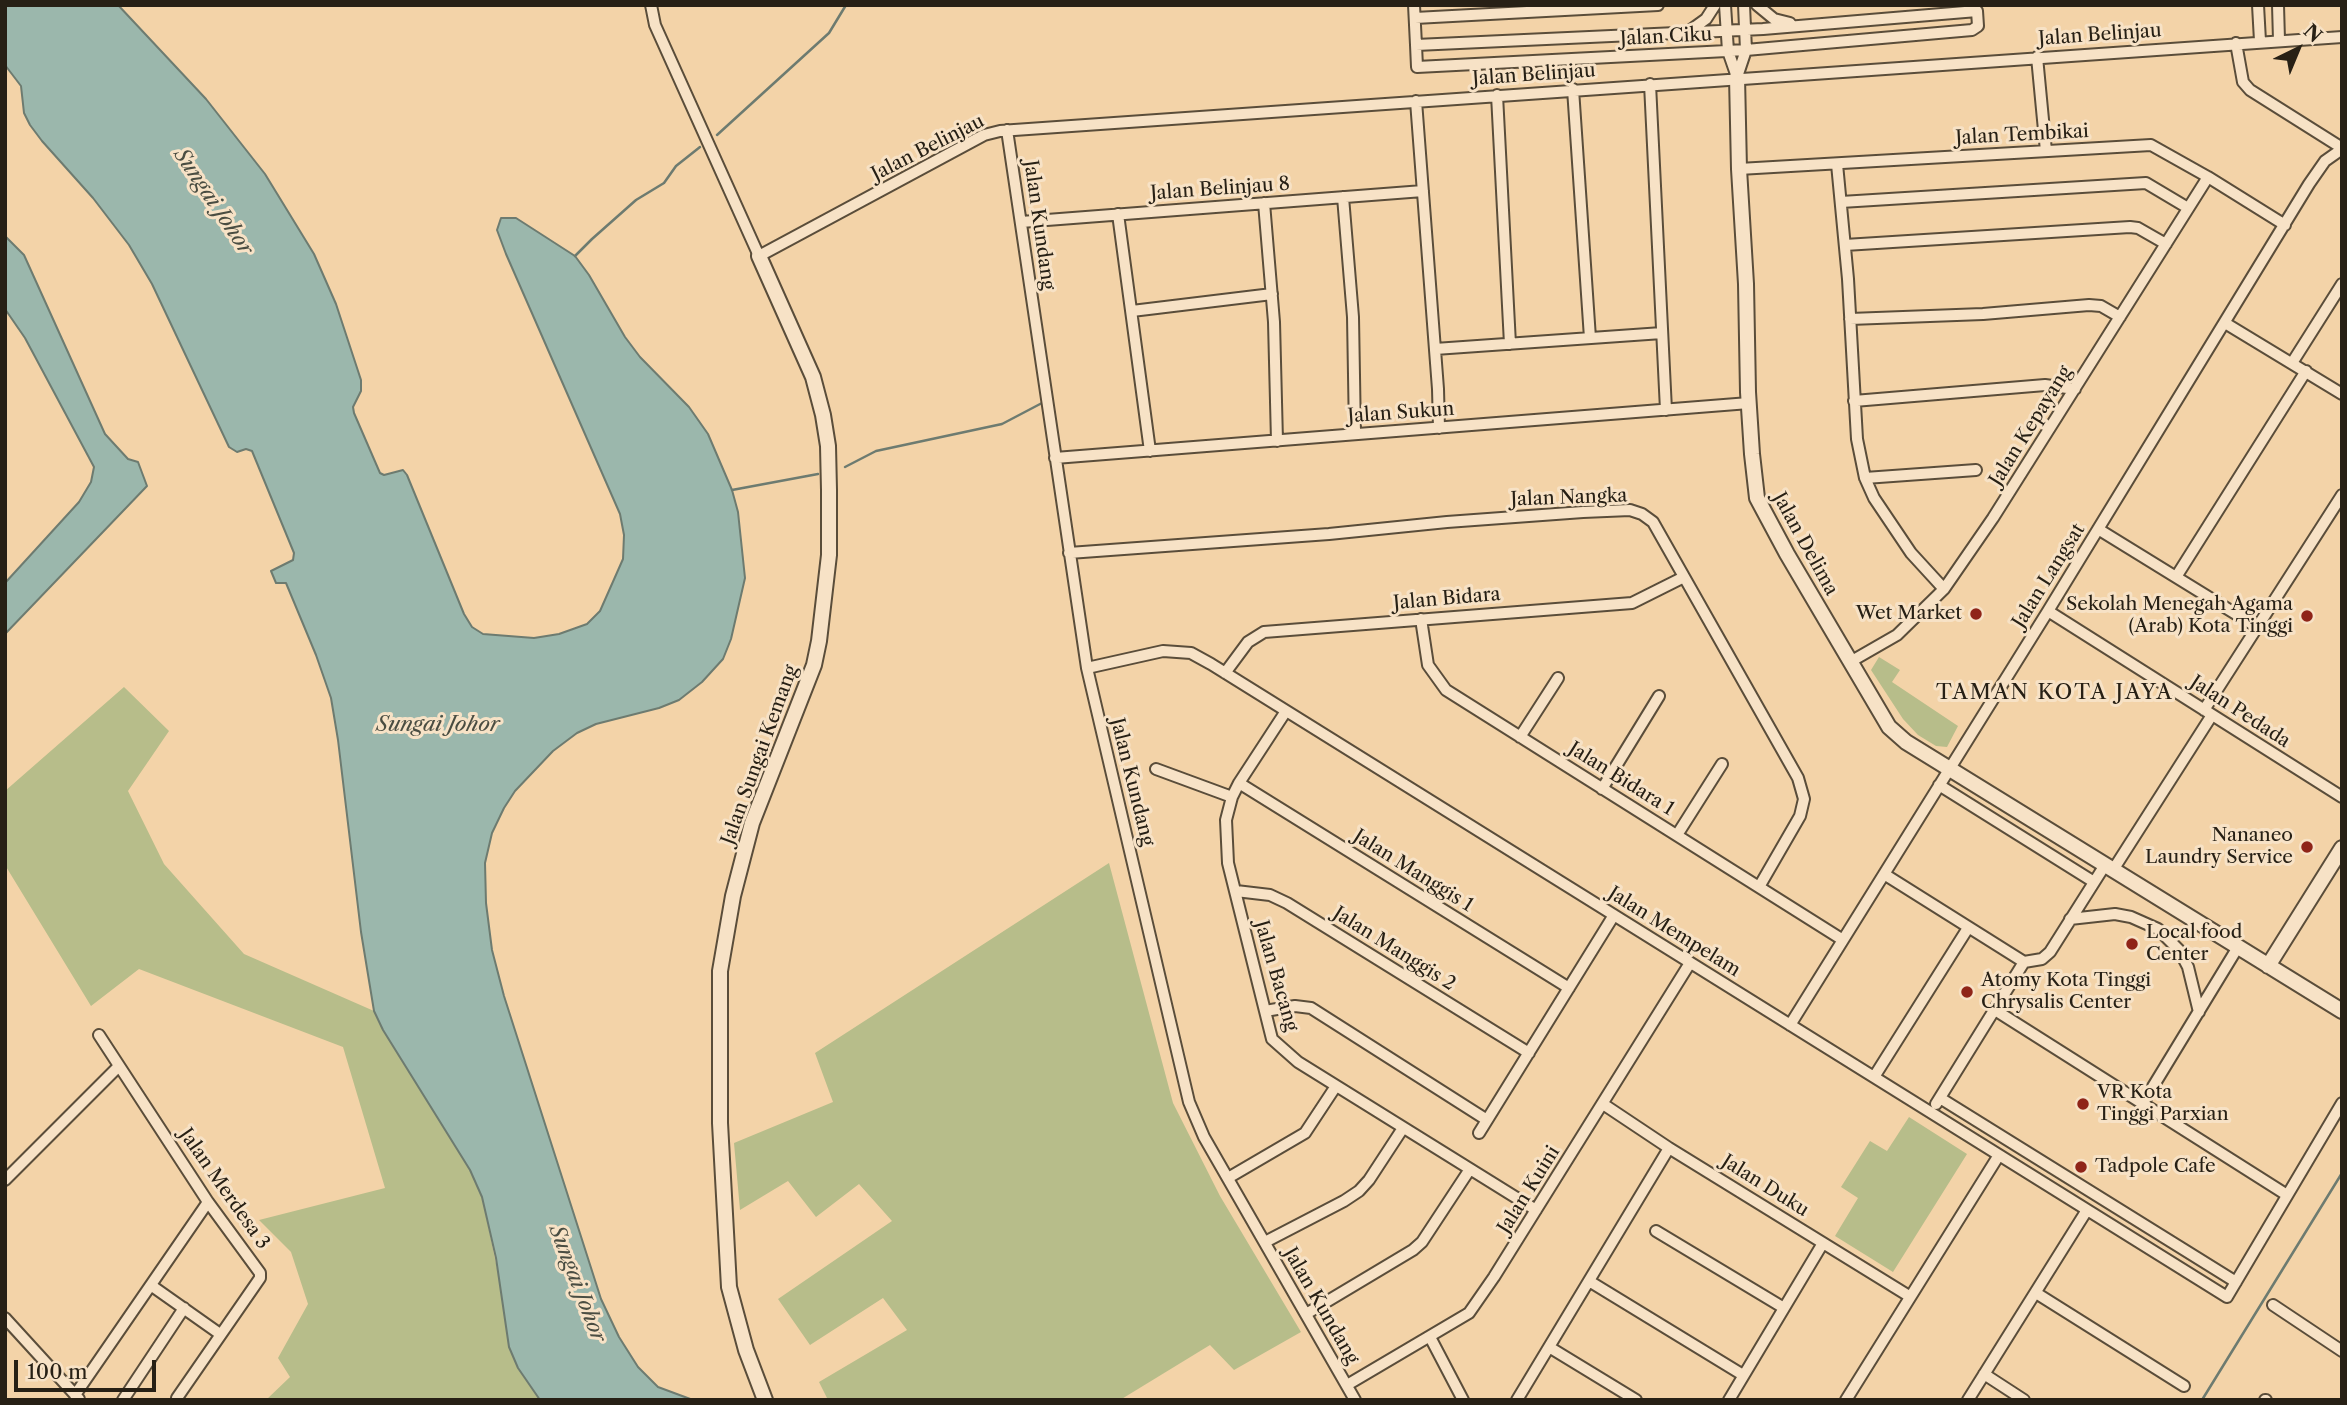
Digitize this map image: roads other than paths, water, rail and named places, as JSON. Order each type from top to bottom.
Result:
[{"type":"street","points":[[651,5],[655,25],[759,256]]},
{"type":"street","points":[[1415,5],[1416,46]]},
{"type":"street","points":[[1415,18],[1658,5]]},
{"type":"street","points":[[1688,32],[1706,19],[1715,5]]},
{"type":"street","name":"Jalan Delima","points":[[1725,5],[1728,51],[1737,77],[1749,403],[1757,498],[1889,727],[1897,736],[1949,769],[2342,1012]]},
{"type":"street","name":"Jalan Delima","points":[[1737,77],[1746,50],[1744,5]]},
{"type":"street","points":[[1757,5],[1774,19],[1801,25]]},
{"type":"street","points":[[2258,5],[2260,41]]},
{"type":"street","points":[[2278,5],[2279,40]]},
{"type":"street","name":"Jalan Ciku","points":[[1977,8],[1978,26],[1972,30],[1746,50],[1417,67],[1416,46],[1688,32],[1745,30],[1977,8]]},
{"type":"street","name":"Jalan Belinjau","points":[[759,256],[984,135],[1007,130],[1737,77],[2342,37]]},
{"type":"street","points":[[2236,43],[2244,82],[2250,90],[2342,149]]},
{"type":"street","points":[[2037,57],[2046,151]]},
{"type":"street","points":[[1650,84],[1666,410]]},
{"type":"street","points":[[1573,89],[1590,338]]},
{"type":"street","points":[[1497,95],[1510,344]]},
{"type":"street","points":[[1416,101],[1439,428]]},
{"type":"street","name":"Jalan Kundang","points":[[1007,130],[1087,668],[1189,1102],[1204,1137],[1355,1400]]},
{"type":"street","name":"Jalan Tembikai","points":[[1739,169],[2154,146],[2285,225]]},
{"type":"street","name":"Jalan Langsat","points":[[1790,1025],[2049,611],[2325,161],[2342,149]]},
{"type":"street","points":[[1837,164],[1845,245],[1857,439],[1865,478],[1874,498],[1911,553],[1944,589]]},
{"type":"street","name":"Jalan Kepayang","points":[[1850,662],[1896,635],[1944,589],[1993,519],[2208,177]]},
{"type":"street","points":[[1840,202],[2146,183],[2188,208]]},
{"type":"street","name":"Jalan Belinjau 8","points":[[1020,222],[1423,191]]},
{"type":"street","points":[[1343,197],[1353,317],[1355,435]]},
{"type":"street","points":[[1265,203],[1272,294],[1277,441]]},
{"type":"street","points":[[1118,214],[1150,451]]},
{"type":"street","points":[[1845,245],[2130,227],[2138,228],[2166,244]]},
{"type":"street","name":"Jalan Sungai Kemang","points":[[759,256],[813,377],[828,446],[829,490],[828,555],[814,665],[752,823],[733,896],[720,971],[720,1123],[729,1287],[746,1350],[765,1400]]},
{"type":"street","points":[[2292,363],[2337,301],[2342,284]]},
{"type":"street","points":[[1132,311],[1272,294]]},
{"type":"street","points":[[1850,319],[2089,305],[2101,306],[2120,317]]},
{"type":"street","points":[[2225,323],[2342,394]]},
{"type":"street","points":[[1435,349],[1662,333]]},
{"type":"street","points":[[2176,577],[2306,371]]},
{"type":"street","points":[[1854,401],[2045,385],[2075,389]]},
{"type":"street","name":"Jalan Sukun","points":[[1055,458],[1749,403]]},
{"type":"street","points":[[1865,478],[1976,470]]},
{"type":"street","points":[[1884,874],[2024,962],[2042,959],[2050,952],[2094,882],[2109,868],[2208,713],[2257,627],[2342,495]]},
{"type":"street","name":"Jalan Nangka","points":[[1069,553],[1329,534],[1447,522],[1630,510],[1642,514],[1653,522],[1798,778],[1804,799],[1800,816],[1759,887]]},
{"type":"street","points":[[2098,529],[2257,627]]},
{"type":"street","name":"Jalan Bidara","points":[[1225,673],[1248,642],[1264,632],[1632,603],[1684,577]]},
{"type":"street","name":"Jalan Pedada","points":[[2049,611],[2342,797]]},
{"type":"street","name":"Jalan Bidara 1","points":[[1421,619],[1427,665],[1446,690],[1843,940]]},
{"type":"street","name":"Jalan Mempelam","points":[[1087,668],[1163,651],[1191,653],[2227,1297],[2236,1282]]},
{"type":"street","points":[[1520,737],[1558,678]]},
{"type":"street","points":[[1602,789],[1659,696]]},
{"type":"street","name":"Jalan Bacang","points":[[1286,711],[1239,783],[1226,820],[1228,863],[1272,1039],[1297,1062],[1536,1210]]},
{"type":"street","points":[[1676,835],[1722,764]]},
{"type":"street","points":[[1156,769],[1232,797]]},
{"type":"street","name":"Jalan Manggis 1","points":[[1239,783],[1569,988]]},
{"type":"street","points":[[1938,785],[2094,882]]},
{"type":"street","points":[[2268,966],[2342,848]]},
{"type":"street","name":"Jalan Manggis 2","points":[[1236,891],[1270,895],[1287,903],[1529,1053]]},
{"type":"street","points":[[2070,919],[2115,914],[2131,917],[2158,929],[2179,950],[2188,967],[2199,1012]]},
{"type":"street","points":[[1479,1133],[1614,915]]},
{"type":"street","points":[[1874,1077],[1968,928]]},
{"type":"street","points":[[2143,1103],[2238,947]]},
{"type":"street","points":[[1931,1112],[2024,962]]},
{"type":"street","name":"Jalan Kuini","points":[[1347,1385],[1469,1313],[1690,963]]},
{"type":"street","points":[[1265,1011],[1295,1006],[1311,1008],[1487,1120]]},
{"type":"street","points":[[1995,1010],[2287,1195]]},
{"type":"street","name":"Jalan Merdesa 3","points":[[99,1035],[208,1202],[260,1273],[260,1278],[177,1398]]},
{"type":"street","points":[[5,1180],[119,1066]]},
{"type":"street","points":[[1228,1178],[1305,1133],[1336,1086]]},
{"type":"street","points":[[1940,1098],[2236,1282],[2342,1103]]},
{"type":"street","name":"Jalan Duku","points":[[1603,1104],[1669,1148],[1909,1296]]},
{"type":"street","points":[[1265,1242],[1359,1191],[1403,1128]]},
{"type":"street","points":[[1517,1400],[1669,1148]]},
{"type":"street","points":[[1846,1400],[1999,1155]]},
{"type":"street","points":[[1306,1314],[1413,1250],[1422,1242],[1470,1169]]},
{"type":"street","points":[[5,1318],[77,1397],[208,1202]]},
{"type":"street","points":[[1968,1400],[2087,1210]]},
{"type":"street","points":[[1656,1231],[1784,1308]]},
{"type":"street","points":[[1729,1400],[1823,1243]]},
{"type":"street","points":[[1589,1281],[1744,1375]]},
{"type":"street","points":[[152,1286],[220,1334]]},
{"type":"street","points":[[2036,1293],[2184,1386]]},
{"type":"street","points":[[2273,1305],[2342,1351]]},
{"type":"street","points":[[123,1400],[184,1308]]},
{"type":"street","points":[[1430,1337],[1463,1400]]},
{"type":"street","points":[[1549,1347],[1636,1400]]},
{"type":"street","points":[[1984,1374],[2024,1400]]},
{"type":"water","name":"Sungai Johor","points":[[5,5],[118,5],[206,99],[265,174],[314,254],[336,304],[361,380],[361,391],[353,407],[354,413],[380,473],[384,475],[403,470],[407,475],[464,614],[472,627],[483,634],[534,638],[559,634],[587,624],[600,611],[623,559],[624,535],[620,514],[506,254],[497,230],[501,218],[516,218],[575,256],[625,337],[640,357],[689,407],[708,434],[732,490],[738,512],[745,578],[731,639],[723,659],[702,682],[679,700],[659,708],[596,724],[577,733],[553,751],[515,791],[504,808],[492,833],[485,863],[486,903],[492,950],[504,996],[601,1299],[619,1337],[638,1367],[658,1387],[693,1400],[540,1400],[518,1368],[509,1347],[496,1258],[482,1197],[470,1170],[383,1030],[374,1011],[361,932],[331,698],[286,583],[276,583],[271,571],[293,560],[294,553],[252,451],[246,449],[237,452],[229,447],[152,284],[129,245],[93,198],[30,125],[24,113],[21,86],[5,65]]},
{"type":"water","points":[[5,236],[24,255],[105,434],[128,459],[138,462],[147,486],[5,634],[5,583],[79,502],[91,482],[94,467],[25,338],[5,309]]},
{"type":"waterway","points":[[717,135],[829,33],[846,5]]},
{"type":"waterway","points":[[575,256],[636,200],[664,183],[676,166],[700,147]]},
{"type":"waterway","points":[[845,467],[876,451],[1002,424],[1042,403]]},
{"type":"waterway","points":[[732,490],[818,474]]},
{"type":"waterway","points":[[2202,1400],[2342,1173]]},
{"type":"place","name":"Wet Market","points":[[1976,614]]},
{"type":"place","name":"Sekolah Menegah Agama (Arab) Kota Tinggi","points":[[2307,616]]},
{"type":"place","name":"Nananeo Laundry Service","points":[[2307,847]]},
{"type":"place","name":"Local food Center","points":[[2132,944]]},
{"type":"place","name":"Atomy Kota Tinggi Chrysalis Center","points":[[1967,992]]},
{"type":"place","name":"VR Kota Tinggi Parxian","points":[[2083,1104]]},
{"type":"place","name":"Tadpole Cafe","points":[[2081,1167]]},
{"type":"district","name":"TAMAN KOTA JAYA","points":[[2055,693]]}]
